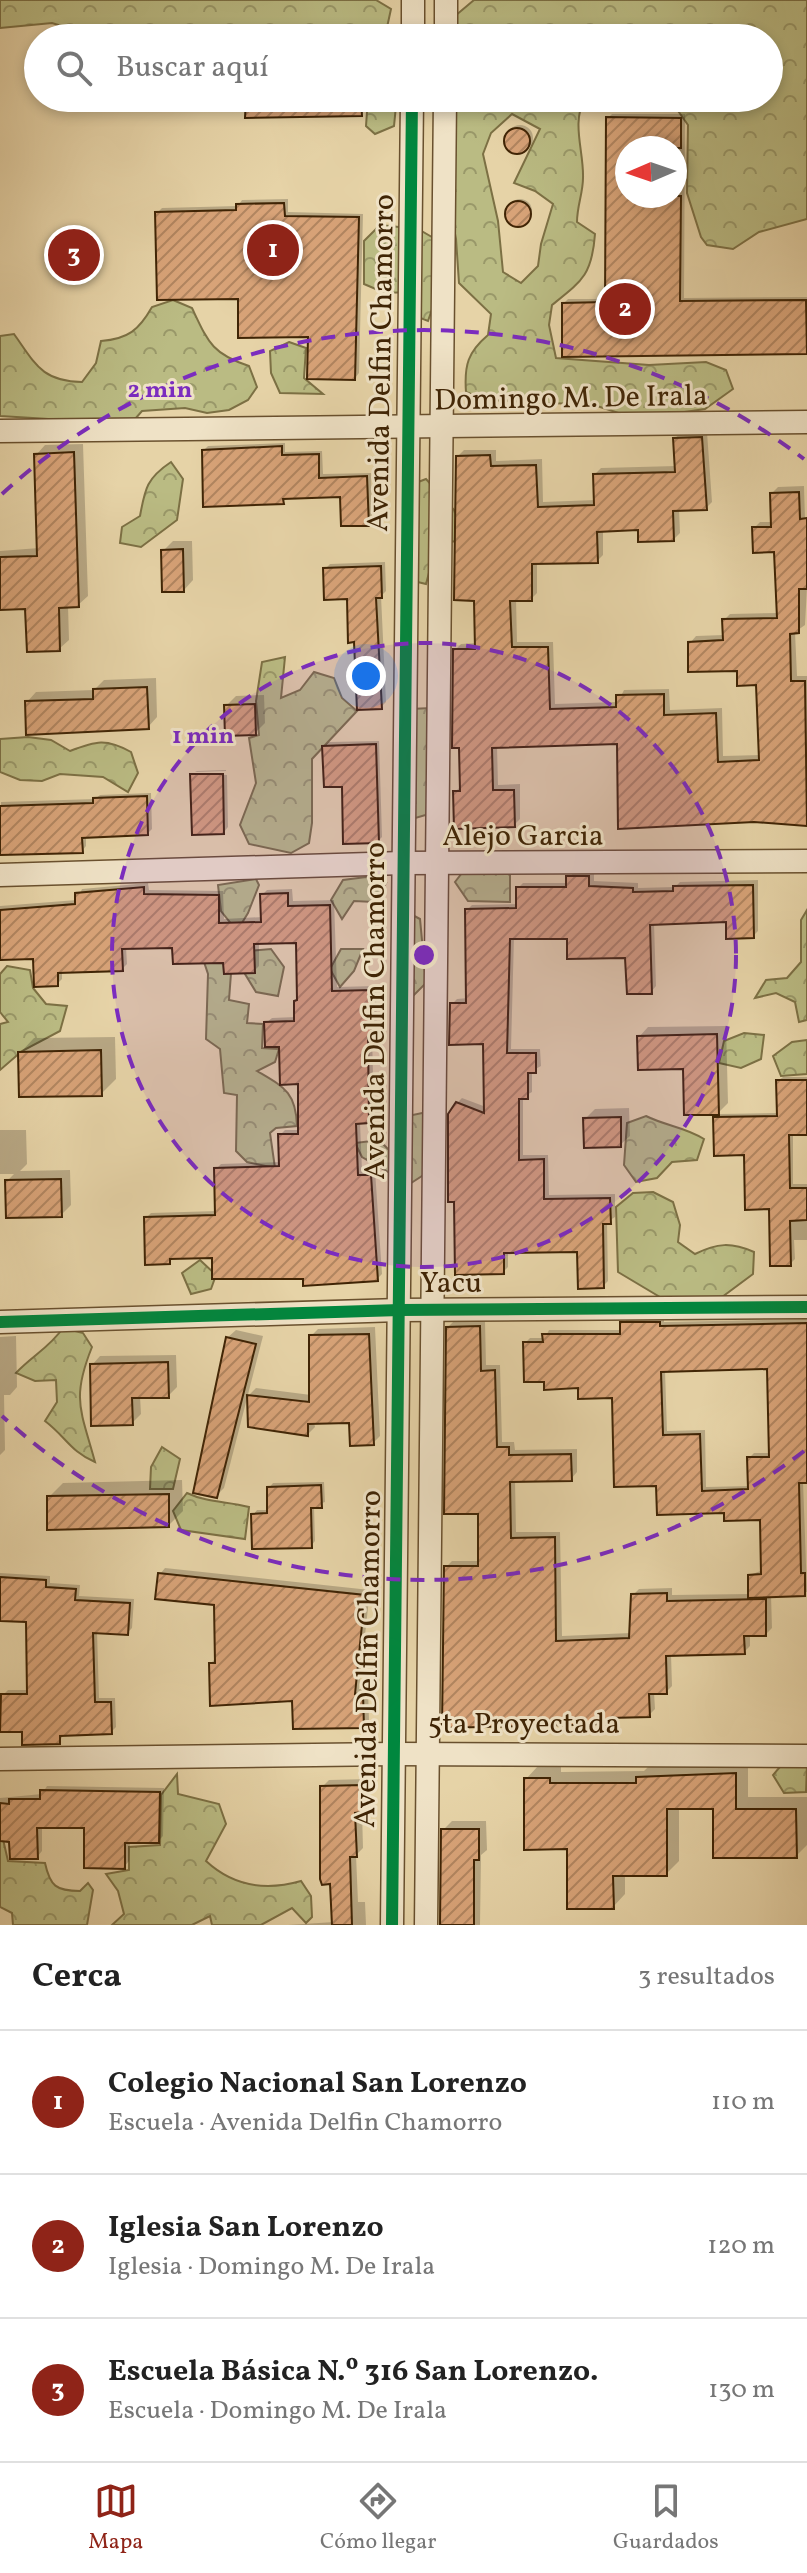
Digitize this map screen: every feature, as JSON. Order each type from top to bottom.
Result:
[{"type":"street","points":[[413,0],[413,24]]},
{"type":"street","points":[[446,0],[446,24]]},
{"type":"street","name":"Avenida Delfin Chamorro","points":[[392,1925],[412,112]]},
{"type":"street","name":"Avenida Delfin Chamorro","points":[[426,1925],[445,112]]},
{"type":"street","name":"Domingo M. De Irala","points":[[0,431],[807,422]]},
{"type":"street","name":"Alejo Garcia","points":[[0,875],[403,863],[807,861]]},
{"type":"street","name":"Yacu","points":[[0,1322],[400,1310],[807,1307]]},
{"type":"street","name":"5ta Proyectada","points":[[0,1759],[394,1754],[807,1756]]},
{"type":"green space","points":[[0,0],[376,0],[391,9],[388,24],[52,23],[0,28]]},
{"type":"green space","points":[[474,0],[807,0],[807,219],[759,232],[733,249],[707,245],[701,237],[687,193],[688,125],[679,112],[783,112],[783,24],[448,24]]},
{"type":"green space","points":[[367,112],[395,112],[394,126],[375,134],[366,126]]},
{"type":"green space","points":[[445,112],[580,112],[583,178],[577,222],[595,234],[594,248],[584,276],[552,305],[549,325],[556,358],[649,365],[706,362],[726,370],[733,389],[705,409],[637,419],[594,405],[486,400],[466,392],[469,360],[488,335],[491,314],[459,283],[456,239],[439,151]],"holes":[[[512,114],[540,129],[514,183],[535,191],[553,204],[538,266],[521,283],[503,272],[498,221],[483,154],[491,133]]]},
{"type":"green space","points":[[380,225],[418,229],[437,240],[442,280],[428,321],[408,313],[409,292],[385,293],[364,284],[364,241]]},
{"type":"green space","points":[[173,300],[192,308],[207,338],[219,351],[249,366],[257,387],[248,400],[229,410],[207,413],[185,408],[142,411],[128,427],[70,426],[49,419],[0,416],[0,336],[14,334],[35,363],[49,375],[82,382],[96,363],[101,341],[126,335],[142,322],[152,307]]},
{"type":"green space","points":[[289,342],[306,348],[304,378],[323,394],[280,393],[271,373],[270,351]]},
{"type":"green space","points":[[171,462],[183,479],[177,520],[141,547],[120,543],[122,527],[140,516],[152,479]]},
{"type":"green space","points":[[426,479],[455,511],[463,531],[458,541],[437,543],[426,584],[405,579],[405,487]]},
{"type":"green space","points":[[285,657],[281,698],[300,690],[314,672],[334,678],[342,698],[357,711],[312,759],[309,843],[291,853],[249,844],[240,825],[256,783],[249,738],[259,735],[256,701],[262,662]]},
{"type":"green space","points":[[431,708],[427,750],[429,814],[412,819],[410,709]]},
{"type":"green space","points":[[28,737],[51,740],[70,751],[94,743],[115,745],[131,752],[138,773],[128,792],[103,777],[60,774],[42,781],[20,780],[0,772],[0,739]]},
{"type":"green space","points":[[469,864],[491,865],[510,875],[510,902],[468,901],[455,882]]},
{"type":"green space","points":[[366,877],[386,883],[374,902],[354,901],[342,919],[331,900],[343,880]]},
{"type":"green space","points":[[256,879],[259,885],[237,931],[221,911],[218,885]]},
{"type":"green space","points":[[807,910],[807,1020],[799,1022],[795,1002],[776,993],[755,998],[766,980],[787,978],[801,962],[801,920]]},
{"type":"green space","points":[[405,911],[420,919],[426,983],[411,998]]},
{"type":"green space","points":[[271,949],[284,967],[278,996],[256,992],[245,974],[249,951]]},
{"type":"green space","points":[[341,949],[363,949],[354,971],[340,987],[330,969]]},
{"type":"green space","points":[[201,953],[232,960],[229,1000],[249,1004],[247,1023],[263,1024],[262,1048],[279,1049],[275,1062],[257,1071],[287,1092],[296,1115],[297,1126],[276,1128],[270,1133],[275,1168],[247,1162],[236,1151],[237,1095],[224,1093],[220,1049],[206,1039],[208,974]]},
{"type":"green space","points":[[7,966],[30,970],[33,988],[46,1004],[67,1006],[60,1031],[22,1051],[0,1070],[0,1024],[8,1022],[0,1012],[0,974]]},
{"type":"green space","points":[[744,1033],[764,1035],[761,1059],[741,1068],[719,1063],[724,1041]]},
{"type":"green space","points":[[807,1040],[807,1074],[781,1076],[773,1056],[792,1042]]},
{"type":"green space","points":[[427,1112],[425,1174],[408,1185],[403,1117]]},
{"type":"green space","points":[[646,1116],[704,1139],[697,1160],[672,1162],[657,1178],[636,1182],[624,1165],[627,1123]]},
{"type":"green space","points":[[379,1140],[389,1150],[390,1173],[362,1157],[355,1143]]},
{"type":"green space","points":[[653,1192],[673,1202],[680,1225],[678,1242],[695,1254],[724,1245],[754,1252],[753,1274],[718,1300],[665,1300],[618,1272],[616,1207],[633,1193]]},
{"type":"green space","points":[[200,1260],[216,1275],[211,1289],[191,1294],[182,1273]]},
{"type":"green space","points":[[63,1328],[83,1333],[92,1347],[82,1380],[80,1404],[95,1462],[74,1449],[45,1421],[57,1402],[56,1380],[35,1381],[16,1373]]},
{"type":"green space","points":[[162,1447],[180,1459],[173,1489],[150,1489],[151,1467]]},
{"type":"green space","points":[[187,1493],[202,1499],[249,1507],[245,1539],[181,1530],[173,1511]]},
{"type":"green space","points":[[784,1762],[807,1765],[806,1792],[784,1793],[773,1775]]},
{"type":"green space","points":[[177,1774],[178,1794],[219,1804],[226,1824],[206,1861],[228,1876],[251,1884],[275,1886],[301,1881],[311,1896],[312,1917],[306,1923],[292,1908],[261,1925],[212,1925],[210,1916],[192,1925],[112,1925],[124,1914],[118,1891],[106,1874],[129,1870],[129,1847],[160,1845],[161,1795]]},
{"type":"green space","points":[[0,1826],[8,1861],[45,1863],[52,1882],[65,1890],[80,1891],[88,1883],[93,1890],[87,1925],[13,1925],[12,1913],[0,1907]]},
{"type":"building","points":[[245,112],[362,112],[362,116],[245,118]]},
{"type":"building","points":[[606,117],[681,118],[681,136],[615,136],[615,208],[681,208],[680,301],[806,300],[807,354],[562,357],[562,303],[605,302]]},
{"type":"building","points":[[517,128],[526,132],[530,141],[526,150],[517,154],[508,150],[504,141],[508,132]]},
{"type":"building","points":[[518,201],[527,205],[531,214],[527,223],[518,227],[509,223],[505,214],[509,205]]},
{"type":"building","points":[[284,203],[285,216],[359,217],[355,380],[307,379],[308,337],[238,338],[238,299],[157,300],[155,212],[236,210],[236,204]]},
{"type":"building","points":[[702,437],[707,510],[673,511],[674,541],[638,542],[638,530],[597,532],[598,563],[532,564],[532,601],[510,601],[512,647],[548,647],[550,709],[616,707],[616,695],[664,694],[664,715],[716,713],[718,762],[759,760],[756,685],[737,686],[737,671],[688,672],[688,642],[723,640],[722,619],[777,618],[774,552],[753,553],[752,527],[771,527],[770,493],[799,492],[800,519],[807,518],[807,589],[799,589],[799,633],[790,634],[791,681],[805,681],[807,826],[754,822],[618,829],[617,744],[492,748],[493,790],[514,790],[515,827],[454,829],[453,791],[460,791],[459,748],[452,748],[453,649],[475,649],[474,601],[454,600],[456,456],[490,455],[491,466],[536,465],[538,507],[594,505],[593,474],[675,472],[673,438]]},
{"type":"building","points":[[282,446],[282,455],[319,454],[319,478],[367,476],[369,526],[341,526],[340,497],[283,499],[284,504],[203,507],[202,450]]},
{"type":"building","points":[[74,452],[79,607],[59,608],[60,651],[27,652],[25,609],[0,610],[0,557],[37,556],[34,454]]},
{"type":"building","points":[[183,549],[184,592],[162,592],[161,550]]},
{"type":"building","points":[[381,566],[382,598],[376,598],[382,709],[357,710],[354,642],[348,643],[347,599],[324,600],[323,568]]},
{"type":"building","points":[[147,687],[149,729],[26,735],[25,701],[93,699],[93,689]]},
{"type":"building","points":[[255,704],[256,735],[225,736],[224,705]]},
{"type":"building","points":[[376,744],[379,843],[343,844],[342,787],[324,787],[322,746]]},
{"type":"building","points":[[190,774],[223,774],[224,834],[192,835]]},
{"type":"building","points":[[147,796],[148,835],[82,838],[83,853],[0,855],[0,806],[93,803],[93,798]]},
{"type":"building","points":[[566,876],[589,876],[589,886],[633,888],[633,892],[673,891],[673,886],[753,885],[754,938],[726,939],[726,922],[650,925],[652,994],[627,994],[625,958],[567,959],[567,939],[510,939],[507,1053],[536,1053],[536,1073],[528,1073],[528,1099],[519,1099],[519,1160],[544,1159],[544,1199],[610,1198],[611,1224],[603,1224],[604,1288],[578,1289],[577,1252],[504,1253],[504,1274],[455,1275],[454,1202],[448,1202],[448,1114],[456,1102],[484,1113],[483,1044],[449,1045],[450,1003],[466,1003],[465,909],[516,908],[516,887],[566,887]]},
{"type":"building","points":[[144,887],[144,894],[219,895],[219,923],[261,922],[260,894],[288,893],[288,906],[330,905],[332,991],[371,990],[369,1123],[356,1124],[358,1175],[371,1175],[378,1281],[303,1286],[303,1279],[212,1279],[212,1258],[170,1259],[170,1264],[145,1265],[144,1217],[215,1215],[214,1168],[279,1166],[278,1134],[298,1134],[298,1084],[280,1085],[279,1047],[265,1047],[264,1022],[294,1021],[294,1001],[297,1000],[296,943],[254,944],[255,973],[224,974],[223,963],[173,964],[172,948],[122,949],[123,971],[58,973],[58,986],[34,987],[33,959],[0,960],[0,910],[75,904],[75,893]]},
{"type":"building","points":[[717,1034],[719,1115],[684,1115],[683,1069],[638,1070],[637,1036]]},
{"type":"building","points":[[101,1050],[102,1096],[19,1097],[18,1052]]},
{"type":"building","points":[[776,1080],[807,1080],[807,1135],[789,1135],[790,1188],[807,1188],[807,1220],[790,1221],[791,1266],[770,1266],[769,1209],[745,1210],[744,1155],[714,1156],[713,1117],[777,1116]]},
{"type":"building","points":[[621,1117],[621,1147],[584,1148],[583,1118]]},
{"type":"building","points":[[61,1179],[62,1217],[6,1218],[5,1180]]},
{"type":"building","points":[[620,1322],[660,1322],[660,1326],[807,1323],[807,1483],[799,1483],[801,1573],[805,1573],[805,1596],[748,1598],[748,1575],[761,1574],[760,1520],[724,1521],[724,1513],[657,1515],[656,1486],[614,1487],[612,1398],[578,1399],[578,1388],[544,1390],[544,1382],[524,1382],[523,1342],[543,1342],[542,1334],[620,1334]],"holes":[[[767,1369],[769,1457],[747,1457],[748,1489],[702,1491],[700,1434],[663,1435],[661,1372]]]},
{"type":"building","points":[[480,1326],[481,1371],[495,1370],[497,1447],[509,1447],[509,1455],[571,1454],[572,1481],[510,1482],[511,1538],[555,1537],[556,1641],[629,1638],[631,1594],[667,1593],[667,1601],[766,1599],[766,1636],[744,1636],[745,1654],[666,1656],[667,1694],[649,1694],[650,1717],[609,1718],[609,1724],[442,1728],[444,1566],[478,1566],[478,1514],[444,1514],[446,1327]]},
{"type":"building","points":[[369,1334],[374,1445],[350,1446],[349,1423],[308,1424],[308,1436],[248,1427],[247,1395],[309,1402],[309,1335]]},
{"type":"building","points":[[226,1337],[256,1344],[217,1498],[193,1493]]},
{"type":"building","points":[[168,1362],[169,1398],[132,1398],[133,1425],[91,1426],[90,1364]]},
{"type":"building","points":[[321,1485],[322,1508],[311,1508],[312,1548],[252,1549],[251,1514],[267,1513],[267,1487]]},
{"type":"building","points":[[169,1494],[169,1527],[47,1530],[47,1496]]},
{"type":"building","points":[[158,1573],[365,1595],[355,1694],[363,1693],[364,1728],[293,1729],[292,1701],[210,1706],[209,1663],[215,1663],[214,1605],[155,1599]]},
{"type":"building","points":[[0,1577],[46,1580],[46,1587],[76,1589],[75,1600],[130,1603],[128,1635],[93,1633],[95,1702],[111,1702],[112,1734],[60,1736],[60,1744],[22,1745],[22,1732],[0,1732],[1,1694],[27,1694],[26,1622],[0,1621]]},
{"type":"building","points":[[736,1773],[736,1809],[796,1809],[797,1858],[713,1858],[713,1809],[667,1809],[667,1876],[613,1876],[614,1909],[567,1909],[567,1849],[524,1850],[524,1778],[550,1778],[550,1783],[636,1783],[636,1777]]},
{"type":"building","points":[[362,1785],[363,1812],[355,1813],[357,1857],[350,1857],[352,1925],[332,1925],[330,1884],[322,1885],[320,1879],[320,1786]]},
{"type":"building","points":[[40,1790],[160,1792],[159,1843],[125,1843],[125,1869],[84,1868],[84,1828],[37,1828],[38,1859],[10,1859],[9,1842],[0,1841],[0,1803],[9,1804],[9,1799],[40,1799]]},
{"type":"building","points":[[441,1829],[479,1829],[479,1860],[474,1860],[474,1925],[440,1925]]},
{"type":"cycle path","points":[[392,1925],[412,112]]},
{"type":"cycle path","points":[[0,1322],[400,1310],[807,1307]]},
{"type":"place","name":"Colegio Nacional San Lorenzo","points":[[273,250]]},
{"type":"place","name":"Escuela Básica N.º 316 San Lorenzo.","points":[[74,255]]},
{"type":"place","name":"Iglesia San Lorenzo","points":[[625,309]]}]
